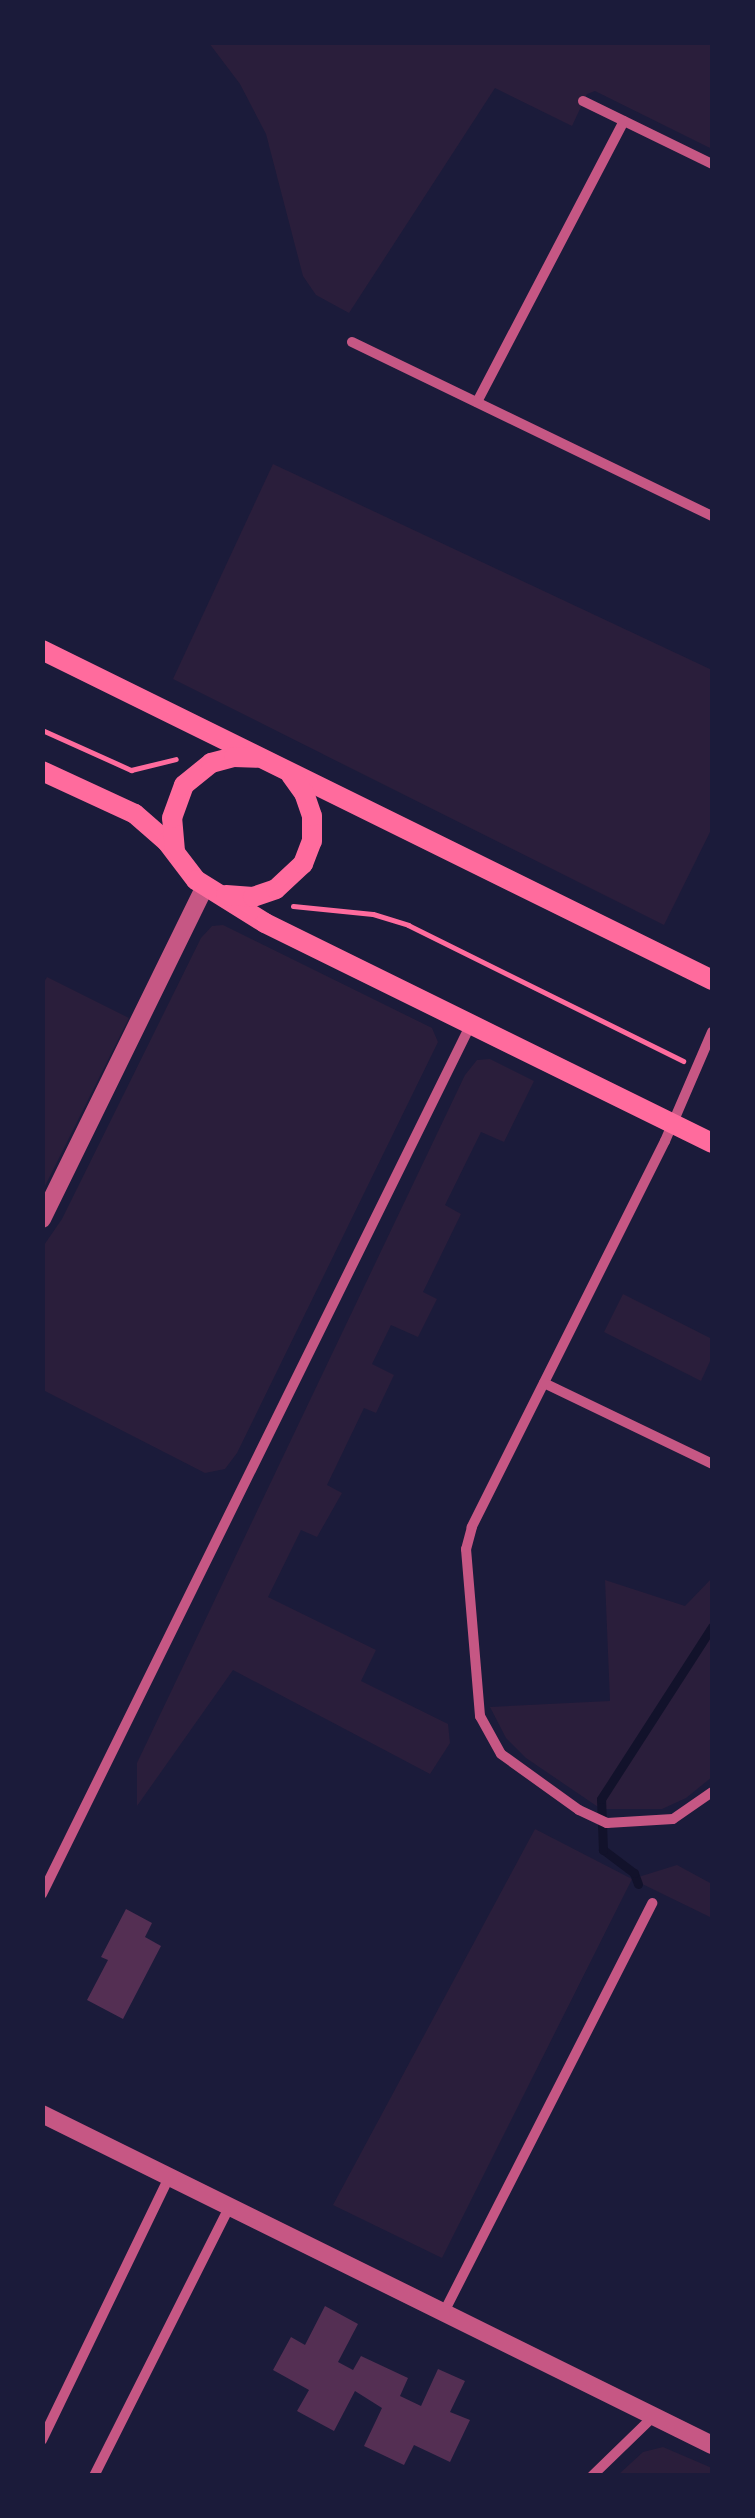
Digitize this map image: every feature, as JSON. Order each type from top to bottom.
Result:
[{"type":"main road","points":[[42,650],[712,980]]},
{"type":"main road","points":[[176,852],[171,829],[178,795],[201,769],[222,759],[245,756],[277,766],[304,793],[313,828],[303,864],[276,889],[241,898],[211,890]]},
{"type":"main road","points":[[42,771],[135,814],[176,852],[188,872],[265,923],[712,1144]]},
{"type":"street","points":[[584,101],[712,164]]},
{"type":"street","points":[[477,402],[624,120]]},
{"type":"street","points":[[352,342],[712,516]]},
{"type":"street","points":[[42,1219],[211,890]]},
{"type":"street","points":[[42,1894],[470,1026]]},
{"type":"street","points":[[712,1032],[468,1536],[478,1707],[486,1733],[501,1754],[601,1821],[665,1821],[712,1792]]},
{"type":"street","points":[[544,1383],[712,1464]]},
{"type":"street","points":[[444,2312],[652,1902]]},
{"type":"street","points":[[42,2114],[712,2445]]},
{"type":"street","points":[[44,2432],[170,2177]]},
{"type":"street","points":[[94,2476],[230,2206]]},
{"type":"street","points":[[592,2476],[654,2416]]},
{"type":"path","points":[[42,730],[131,770],[192,753],[222,759]]},
{"type":"path","points":[[276,889],[300,909],[373,914],[408,925],[695,1068]]},
{"type":"shaded area","points":[[209,43],[712,43],[712,149],[595,91],[587,94],[572,126],[495,88],[349,313],[316,295],[303,276],[266,134],[240,84]]},
{"type":"shaded area","points":[[273,464],[712,670],[712,828],[664,925],[173,679]]},
{"type":"shaded area","points":[[223,925],[432,1028],[438,1042],[237,1453],[225,1469],[205,1473],[43,1390],[42,1248],[62,1219],[201,938],[212,926]]},
{"type":"shaded area","points":[[47,977],[129,1018],[43,1190],[42,986]]},
{"type":"shaded area","points":[[490,1059],[534,1081],[504,1142],[481,1132],[445,1205],[461,1214],[423,1292],[437,1299],[418,1337],[391,1325],[372,1364],[394,1375],[376,1413],[364,1408],[327,1485],[342,1493],[317,1537],[301,1530],[268,1597],[376,1650],[361,1681],[448,1724],[450,1743],[430,1774],[233,1670],[137,1806],[137,1763],[465,1075],[477,1060]]},
{"type":"shaded area","points":[[623,1294],[712,1339],[712,1357],[701,1381],[604,1332]]},
{"type":"shaded area","points":[[712,1578],[712,1777],[686,1798],[662,1809],[601,1809],[526,1758],[506,1738],[490,1707],[610,1701],[605,1580],[685,1606]]},
{"type":"shaded area","points":[[535,1829],[632,1879],[442,2258],[333,2205]]},
{"type":"shaded area","points":[[677,1865],[712,1884],[712,1918],[632,1879]]},
{"type":"shaded area","points":[[663,2447],[712,2468],[712,2475],[618,2475],[643,2452]]},
{"type":"building","points":[[126,1909],[152,1923],[145,1937],[161,1946],[123,2019],[87,2000],[108,1960],[101,1957]]},
{"type":"building","points":[[325,2306],[358,2324],[338,2362],[353,2370],[361,2356],[408,2378],[400,2396],[421,2406],[438,2369],[465,2381],[450,2412],[470,2420],[450,2462],[414,2445],[404,2465],[364,2446],[382,2408],[355,2391],[334,2431],[297,2411],[309,2390],[273,2370],[291,2337],[305,2345]]},
{"type":"waterway","points":[[638,1884],[634,1873],[603,1850],[601,1799],[712,1627]]}]
